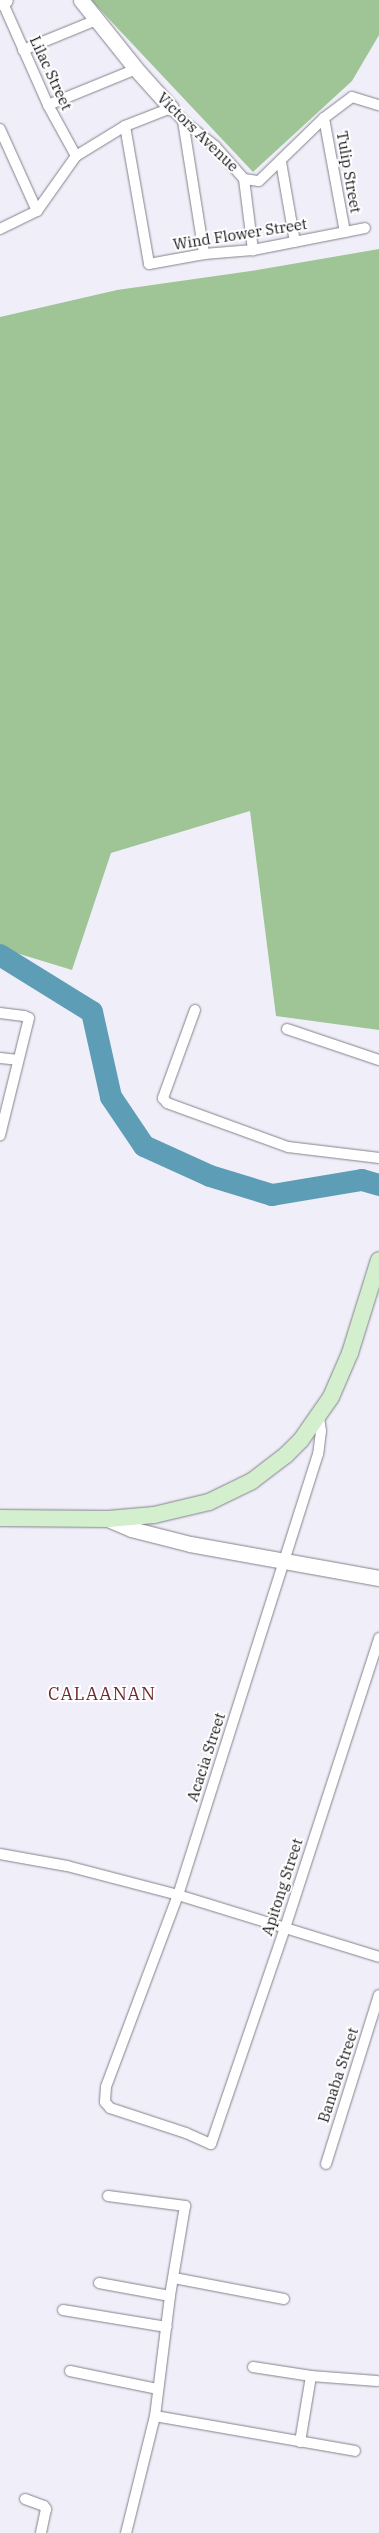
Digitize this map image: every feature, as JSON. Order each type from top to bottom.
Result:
[{"type":"main road","points":[[2,1522],[108,1520],[184,1509],[231,1493],[252,1481],[286,1455],[319,1417],[338,1382],[350,1353],[379,1260]]},
{"type":"street","name":"Victors Avenue","points":[[81,0],[136,69],[183,121],[216,146],[244,179],[259,181],[281,162],[324,118],[352,97],[379,105]]},
{"type":"street","name":"Lilac Street","points":[[2,1],[48,105],[76,156]]},
{"type":"street","points":[[23,50],[96,20]]},
{"type":"street","points":[[48,105],[136,69]]},
{"type":"street","points":[[0,229],[37,211],[76,156],[125,126],[172,108]]},
{"type":"street","name":"Tulip Street","points":[[324,118],[345,232]]},
{"type":"street","points":[[183,121],[204,254]]},
{"type":"street","name":"Wind Flower Street","points":[[125,126],[149,264],[204,254],[253,250],[364,228]]},
{"type":"street","points":[[0,129],[37,211]]},
{"type":"street","points":[[281,162],[295,242]]},
{"type":"street","points":[[244,179],[253,250]]},
{"type":"street","points":[[195,1010],[163,1098],[167,1103],[288,1146],[379,1158]]},
{"type":"street","points":[[0,1013],[29,1018],[3,1105],[0,1135]]},
{"type":"street","points":[[286,1029],[379,1060]]},
{"type":"street","points":[[0,1058],[18,1060]]},
{"type":"street","name":"Acacia Street","points":[[211,2144],[186,2132],[110,2108],[106,2102],[106,2087],[178,1895],[285,1562],[318,1454],[321,1431],[319,1417]]},
{"type":"street","points":[[108,1520],[152,1536],[379,1578]]},
{"type":"street","name":"Apitong Street","points":[[211,2144],[285,1928],[379,1638]]},
{"type":"street","points":[[0,1854],[21,1856],[67,1866],[178,1895],[379,1957]]},
{"type":"street","name":"Banaba Street","points":[[326,2164],[379,1995]]},
{"type":"street","points":[[108,2196],[185,2206],[170,2296],[154,2416],[126,2533]]},
{"type":"street","points":[[174,2278],[284,2299]]},
{"type":"street","points":[[98,2283],[170,2296]]},
{"type":"street","points":[[63,2310],[167,2327]]},
{"type":"street","points":[[254,2367],[311,2376],[377,2382]]},
{"type":"street","points":[[70,2371],[158,2389]]},
{"type":"street","points":[[300,2442],[311,2376]]},
{"type":"street","points":[[154,2416],[355,2451]]},
{"type":"street","points":[[25,2499],[44,2506],[46,2509],[41,2533]]},
{"type":"green space","points":[[91,0],[379,0],[379,35],[352,81],[253,172]]},
{"type":"green space","points":[[379,249],[379,1030],[276,1016],[250,811],[111,853],[72,970],[0,948],[0,317],[117,290],[257,270]]},
{"type":"waterway","points":[[0,955],[92,1012],[111,1097],[144,1146],[210,1176],[272,1195],[362,1180],[379,1185]]},
{"type":"district","name":"CALAANAN","points":[[102,1694]]}]
